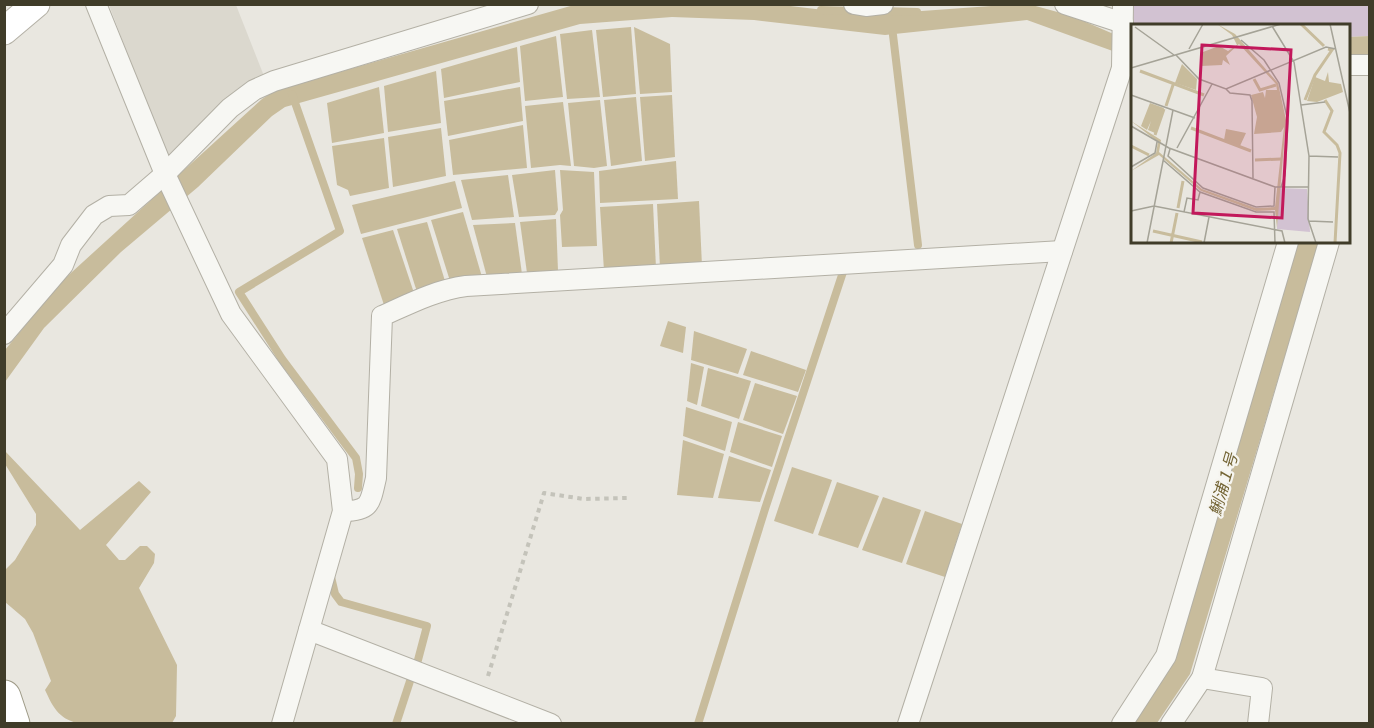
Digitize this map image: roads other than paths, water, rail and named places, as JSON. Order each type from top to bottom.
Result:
[{"type":"highway","points":[[4,697],[14,723]]},
{"type":"street","points":[[4,31],[36,4]]},
{"type":"street","points":[[96,4],[165,174],[231,314],[337,459],[343,511],[282,723]]},
{"type":"street","points":[[4,334],[63,265],[71,244],[94,215],[109,206],[129,204],[165,174],[230,108],[255,90],[274,81],[528,4]]},
{"type":"street","points":[[854,4],[883,4]]},
{"type":"street","points":[[908,723],[1062,251],[1127,68],[1123,14],[1065,4]]},
{"type":"street","points":[[1350,65],[1370,65]]},
{"type":"street","points":[[1122,723],[1166,656],[1288,243]]},
{"type":"street","points":[[1171,723],[1202,678],[1329,243]]},
{"type":"street","points":[[343,511],[360,511],[370,502],[375,478],[382,316],[430,295],[450,288],[466,286],[1062,251]]},
{"type":"street","points":[[309,630],[551,723]]},
{"type":"street","points":[[1202,678],[1262,688],[1257,723]]},
{"type":"waterway","points":[[821,10],[857,11]]},
{"type":"waterway","points":[[881,11],[917,12]]},
{"type":"waterway","points":[[893,35],[918,245]]},
{"type":"waterway","points":[[292,94],[340,231],[239,292],[282,359],[356,458],[359,474],[358,488]]},
{"type":"waterway","points":[[698,724],[765,509],[843,272]]},
{"type":"waterway","points":[[331,577],[335,594],[341,602],[427,626],[418,660]]},
{"type":"waterway","points":[[396,724],[411,678]]},
{"type":"water label","name":"鯏浦１号","points":[[1223,484]]}]
